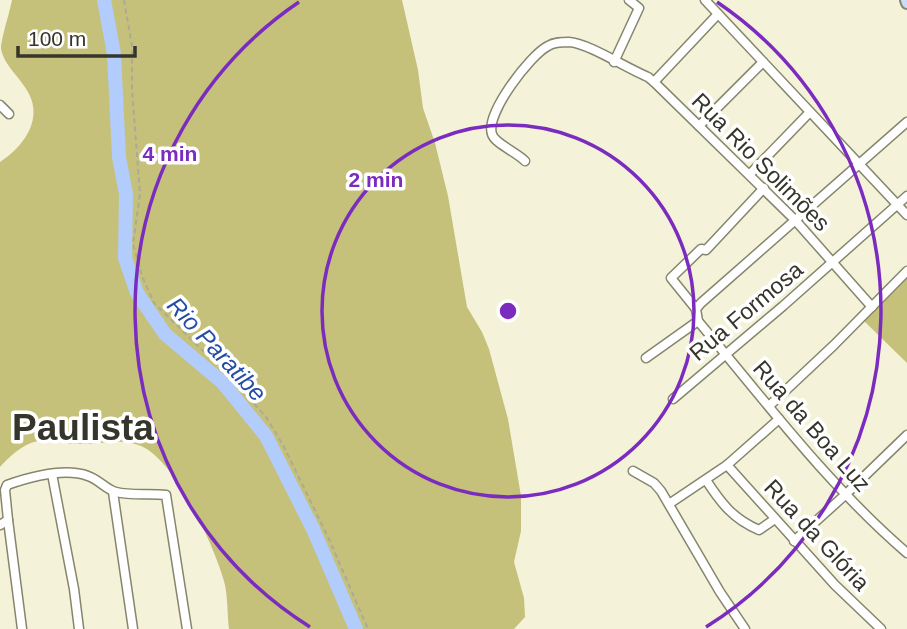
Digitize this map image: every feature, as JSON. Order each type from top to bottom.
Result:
[{"type":"street","points":[[612,61],[639,8],[629,0]]},
{"type":"street","points":[[705,0],[907,215]]},
{"type":"street","points":[[654,82],[718,14]]},
{"type":"street","name":"Rua Rio Solimões","points":[[525,161],[492,135],[499,107],[516,76],[544,48],[555,43],[576,43],[654,82],[764,188],[872,307]]},
{"type":"street","points":[[699,126],[763,62]]},
{"type":"street","points":[[0,105],[9,114]]},
{"type":"street","points":[[750,174],[810,112]]},
{"type":"street","points":[[646,358],[697,316],[701,303],[907,121]]},
{"type":"street","name":"Rua da Boa Luz","points":[[764,188],[705,250],[701,249],[670,279],[725,354],[779,419],[845,495],[907,553]]},
{"type":"street","name":"Rua Formosa","points":[[673,399],[907,196]]},
{"type":"street","points":[[769,406],[907,271]]},
{"type":"street","points":[[669,504],[727,465],[779,419]]},
{"type":"street","points":[[794,541],[907,435]]},
{"type":"street","name":"Rua da Glória","points":[[727,465],[835,585],[881,629]]},
{"type":"street","points":[[633,471],[657,486],[745,629]]},
{"type":"street","points":[[22,629],[4,522],[5,490],[7,485],[71,472],[89,476],[113,492],[166,495],[187,629]]},
{"type":"street","points":[[52,474],[79,629]]},
{"type":"street","points":[[706,480],[724,507],[737,519],[759,530],[775,519]]},
{"type":"street","points":[[113,492],[132,629]]},
{"type":"street","points":[[900,546],[907,538]]},
{"type":"path","points":[[124,0],[131,46],[140,194],[133,244],[142,276],[154,303],[234,382],[266,417],[284,445],[368,629]]},
{"type":"shaded area","points":[[12,0],[402,0],[418,70],[423,108],[448,196],[467,307],[489,349],[508,419],[521,496],[521,531],[514,562],[524,598],[525,617],[514,629],[229,629],[225,586],[212,547],[180,486],[154,455],[141,446],[126,442],[77,444],[45,440],[26,446],[0,467],[0,162],[23,141],[32,124],[33,114],[33,104],[26,88],[2,54],[2,38]]},
{"type":"shaded area","points":[[907,276],[907,363],[864,321]]},
{"type":"waterway","name":"Rio Paratibe","points":[[104,0],[114,54],[119,157],[126,194],[125,258],[137,293],[165,334],[223,383],[266,436],[313,529],[356,629]]},
{"type":"district","name":"Paulista","points":[[83,427]]}]
